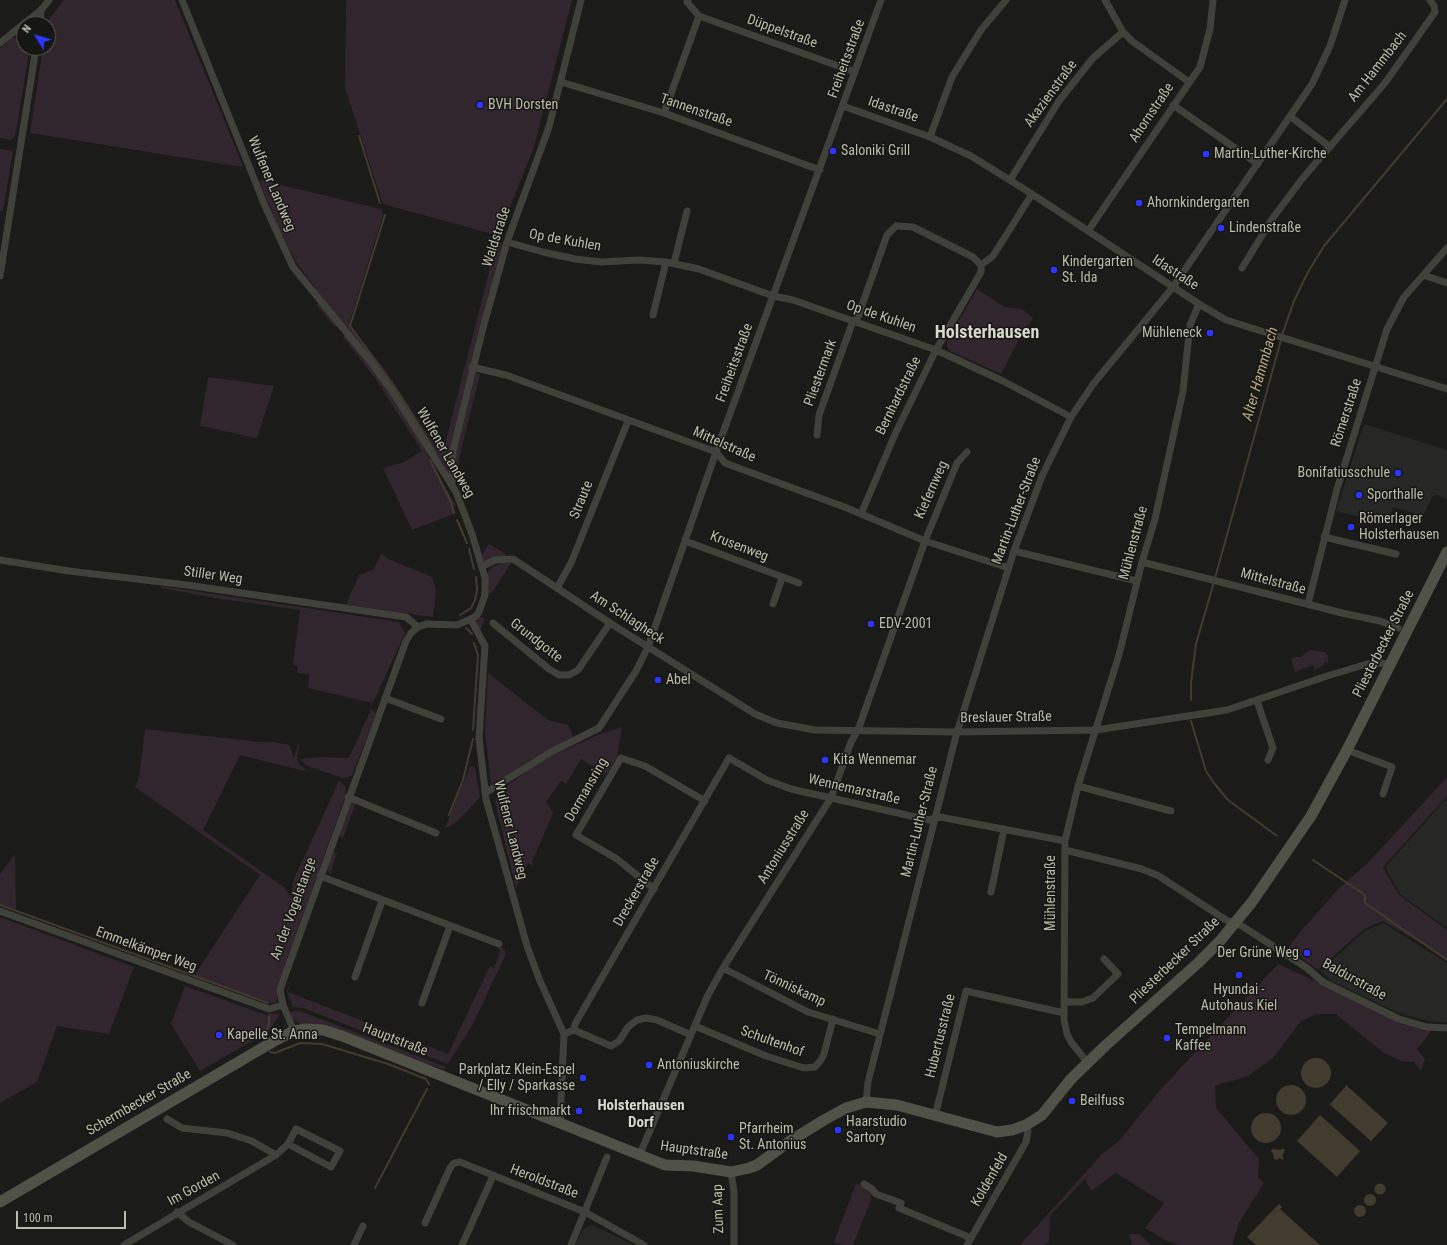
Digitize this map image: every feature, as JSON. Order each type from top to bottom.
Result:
[{"type":"main road","name":"Pliesterbecker Straße","points":[[1042,1115],[1071,1079],[1088,1062],[1198,963],[1235,924],[1311,816],[1347,750],[1447,552]]},
{"type":"main road","name":"Hauptstraße","points":[[294,1031],[312,1028],[328,1031],[560,1122],[639,1156],[665,1165],[692,1166],[730,1172],[757,1165],[790,1141],[824,1120],[846,1108],[866,1102],[888,1103],[997,1132],[1012,1130],[1026,1125],[1042,1115]]},
{"type":"main road","name":"Schermbecker Straße","points":[[0,1202],[294,1031]]},
{"type":"street","points":[[0,43],[41,10],[49,0]]},
{"type":"street","name":"Wulfener Landweg","points":[[182,0],[265,206],[293,266],[375,367],[452,486],[472,534],[483,566],[485,595],[479,612],[471,620],[485,646],[479,738],[485,793],[527,946],[540,981],[564,1034],[560,1122]]},
{"type":"street","name":"Waldstraße","points":[[452,486],[453,451],[472,367],[507,242],[545,142],[582,0]]},
{"type":"street","points":[[664,113],[700,16],[688,1],[680,0]]},
{"type":"street","name":"Freiheitsstraße","points":[[485,793],[551,752],[599,728],[636,671],[648,647],[716,452],[881,0]]},
{"type":"street","points":[[930,137],[952,78],[981,30],[1006,0]]},
{"type":"street","points":[[1105,0],[1123,32],[1132,41],[1189,82]]},
{"type":"street","name":"Ahornstraße","points":[[1088,231],[1200,67],[1210,29],[1213,0]]},
{"type":"street","name":"Martin-Luther-Straße","points":[[866,1102],[868,1082],[957,732],[1014,551],[1042,476],[1071,417],[1094,383],[1173,287],[1291,117],[1315,77],[1330,46],[1345,0]]},
{"type":"street","name":"Am Hammbach","points":[[1242,268],[1272,219],[1302,179],[1386,83],[1435,12],[1434,6],[1430,0]]},
{"type":"street","points":[[41,10],[41,16]]},
{"type":"street","name":"Düppelstraße","points":[[700,16],[855,72]]},
{"type":"street","name":"Akazienstraße","points":[[1010,180],[1059,101],[1093,58],[1123,32]]},
{"type":"street","points":[[0,276],[35,56]]},
{"type":"street","name":"Tannenstraße","points":[[561,82],[664,113],[820,170]]},
{"type":"street","points":[[1174,105],[1258,164]]},
{"type":"street","name":"Idastraße","points":[[843,106],[930,137],[971,156],[1226,320],[1272,333],[1376,368],[1447,389]]},
{"type":"street","points":[[1291,117],[1330,147]]},
{"type":"street","name":"Bernhardstraße","points":[[861,514],[896,432],[936,350],[981,272],[981,265],[993,256],[1032,194]]},
{"type":"street","points":[[653,315],[687,210]]},
{"type":"street","name":"Pliestermark","points":[[817,435],[819,415],[887,234],[896,226],[913,227],[973,257],[981,265]]},
{"type":"street","name":"Op de Kuhlen","points":[[507,242],[543,252],[582,260],[601,262],[639,260],[670,262],[699,269],[773,296],[793,300],[936,350],[1003,381],[1071,417]]},
{"type":"street","name":"Römerstraße","points":[[1308,604],[1337,489],[1387,329],[1393,314],[1404,298],[1447,248]]},
{"type":"street","points":[[1424,275],[1447,284]]},
{"type":"street","name":"Mühlenstraße","points":[[1088,1062],[1066,1034],[1064,1013],[1065,841],[1078,786],[1119,656],[1137,581],[1155,518],[1184,391],[1190,324],[1199,304]]},
{"type":"street","name":"Mittelstraße","points":[[472,367],[506,375],[716,452],[725,463],[861,514],[925,541],[1009,568]]},
{"type":"street","name":"Straute","points":[[557,588],[571,563],[628,421]]},
{"type":"street","name":"Kiefernweg","points":[[925,541],[957,463],[967,452]]},
{"type":"street","points":[[1324,537],[1396,554]]},
{"type":"street","name":"Krusenweg","points":[[685,541],[799,583]]},
{"type":"street","name":"Antoniusstraße","points":[[639,1156],[708,995],[723,968],[831,798],[851,742],[858,730],[925,541]]},
{"type":"street","points":[[1014,551],[1137,581]]},
{"type":"street","name":"Am Schlagheck","points":[[483,566],[495,560],[513,559],[610,623],[755,714]]},
{"type":"street","name":"Stiller Weg","points":[[0,560],[69,571],[187,585],[406,617],[418,627]]},
{"type":"street","name":"Mittelstraße","points":[[1142,562],[1380,621],[1398,628]]},
{"type":"street","points":[[773,604],[782,578]]},
{"type":"street","points":[[418,627],[426,624],[457,625],[471,620]]},
{"type":"street","name":"Grundgotte","points":[[493,623],[549,669],[559,675],[569,675],[578,670],[610,623]]},
{"type":"street","name":"An der Vogelstange","points":[[294,1031],[283,1006],[280,990],[348,797],[406,641],[418,627]]},
{"type":"street","name":"Breslauer Straße","points":[[755,714],[790,726],[815,730],[957,732],[1096,730],[1227,710],[1367,664],[1390,664]]},
{"type":"street","points":[[385,698],[441,719]]},
{"type":"street","points":[[1257,701],[1273,748],[1268,760]]},
{"type":"street","points":[[1347,750],[1392,767],[1383,794]]},
{"type":"street","name":"Dormansring","points":[[654,890],[617,859],[576,836],[621,758],[645,766],[705,801]]},
{"type":"street","name":"Wennemarstraße","points":[[729,758],[767,780],[791,789],[929,820],[934,820],[940,817],[1065,841]]},
{"type":"street","name":"Dreckerstraße","points":[[574,1030],[575,1024],[654,890],[729,758]]},
{"type":"street","points":[[1078,786],[1170,811]]},
{"type":"street","points":[[348,797],[436,833]]},
{"type":"street","points":[[991,892],[1004,829]]},
{"type":"street","points":[[1065,850],[1142,869],[1159,876],[1226,920],[1235,924]]},
{"type":"street","points":[[320,876],[382,901],[499,944]]},
{"type":"street","points":[[355,978],[382,901]]},
{"type":"street","name":"Emmelkämper Weg","points":[[0,911],[270,1009],[283,1006]]},
{"type":"street","name":"Baldurstraße","points":[[1235,924],[1242,926],[1330,985],[1399,1019],[1427,1027],[1447,1028]]},
{"type":"street","points":[[422,1003],[450,926]]},
{"type":"street","points":[[1064,1002],[1082,1002],[1093,998],[1118,974],[1104,959]]},
{"type":"street","name":"Tönniskamp","points":[[723,968],[808,1012],[880,1034]]},
{"type":"street","name":"Hubertusstraße","points":[[935,1116],[966,991],[1064,1013]]},
{"type":"street","points":[[564,1034],[574,1030],[611,1046],[619,1041],[628,1027],[637,1020],[646,1018],[657,1020],[691,1035]]},
{"type":"street","name":"Schultenhof","points":[[695,1026],[766,1056],[804,1068],[815,1067],[821,1060],[833,1019]]},
{"type":"street","points":[[167,1119],[182,1128],[227,1134],[252,1141],[276,1155]]},
{"type":"street","name":"Koldenfeld","points":[[967,1245],[1026,1142],[1028,1131],[1026,1125]]},
{"type":"street","name":"Im Gorden","points":[[124,1245],[177,1212],[235,1180],[276,1155],[288,1144],[296,1128],[340,1151],[331,1167],[288,1144]]},
{"type":"street","name":"Heroldstraße","points":[[571,1245],[607,1156]]},
{"type":"street","name":"Heroldstraße","points":[[425,1223],[450,1168],[454,1163],[460,1162],[585,1212],[644,1245]]},
{"type":"street","name":"Zum Aap","points":[[730,1172],[734,1192],[734,1245]]},
{"type":"street","name":"Heroldstraße","points":[[462,1245],[494,1176]]},
{"type":"street","points":[[864,1184],[872,1189],[876,1194],[901,1203],[899,1208],[971,1238]]},
{"type":"street","points":[[177,1212],[189,1222],[233,1245]]},
{"type":"street","points":[[354,1245],[364,1226]]},
{"type":"shaded area","points":[[64,0],[175,0],[243,166],[30,133],[42,56],[56,56],[56,16],[52,16]]},
{"type":"shaded area","name":"BVH Dorsten","points":[[346,0],[572,0],[534,147],[500,232],[496,235],[383,204],[345,88]]},
{"type":"shaded area","points":[[13,37],[16,38],[16,56],[29,56],[15,136],[11,140],[0,138],[0,49]]},
{"type":"shaded area","points":[[0,149],[13,151],[3,211],[0,211]]},
{"type":"shaded area","points":[[261,180],[381,209],[383,215],[349,324],[386,371],[437,449],[444,448],[496,245],[498,240],[501,242],[502,245],[483,320],[450,478],[414,420],[296,262],[280,231],[260,183]]},
{"type":"shaded area","points":[[977,289],[1005,307],[1022,309],[1033,318],[1029,325],[1027,324],[1001,374],[950,351],[947,347],[947,341]]},
{"type":"shaded area","points":[[319,303],[338,326],[335,327],[316,304]]},
{"type":"shaded area","points":[[346,334],[390,393],[419,439],[456,506],[453,507],[456,513],[412,530],[383,468],[402,463],[422,451],[375,378],[343,337]]},
{"type":"shaded area","points":[[476,373],[480,374],[459,460],[460,481],[455,478],[456,451]]},
{"type":"shaded area","points":[[208,377],[274,386],[257,438],[200,426]]},
{"type":"shaded area","name":"Bonifatiusschule","points":[[1364,424],[1447,450],[1447,500],[1438,495],[1433,496],[1423,516],[1393,507],[1388,524],[1336,511]]},
{"type":"shaded area","points":[[489,544],[507,555],[487,563],[481,556]]},
{"type":"shaded area","points":[[382,553],[386,558],[432,577],[436,591],[433,617],[348,605],[347,602],[359,575],[373,570]]},
{"type":"shaded area","points":[[505,562],[511,563],[492,593],[488,593],[487,573],[492,567]]},
{"type":"shaded area","points":[[161,586],[399,622],[405,633],[373,703],[308,688],[309,674],[297,673],[298,667],[293,664],[300,610],[221,599],[161,588]]},
{"type":"shaded area","points":[[479,616],[485,619],[480,631],[476,623]]},
{"type":"shaded area","points":[[1309,650],[1325,652],[1328,656],[1328,663],[1325,662],[1323,666],[1315,669],[1313,665],[1295,672],[1291,659],[1294,657],[1301,657]]},
{"type":"shaded area","points":[[488,673],[548,720],[568,725],[573,737],[527,762],[495,785],[491,784],[485,731]]},
{"type":"shaded area","points":[[371,709],[376,713],[352,776],[342,778],[305,765],[301,759],[323,757],[349,758]]},
{"type":"shaded area","points":[[622,727],[617,757],[607,774],[581,759],[566,784],[561,781],[546,802],[553,813],[532,862],[533,866],[528,863],[516,888],[495,802],[497,793],[530,769],[553,755],[598,735]]},
{"type":"shaded area","points":[[145,729],[260,742],[273,742],[289,745],[294,758],[298,744],[299,745],[297,758],[299,764],[308,771],[240,755],[203,830],[285,888],[290,897],[294,879],[339,781],[346,787],[344,800],[279,982],[277,1001],[274,1004],[194,976],[260,875],[135,787],[139,778]]},
{"type":"shaded area","points":[[470,766],[475,768],[480,797],[456,823],[445,828]]},
{"type":"shaded area","points":[[1447,777],[1447,796],[1383,867],[1399,895],[1447,930],[1447,961],[1436,952],[1383,921],[1364,929],[1318,970],[1288,948],[1340,887],[1367,864]]},
{"type":"shaded area","points":[[1447,798],[1447,928],[1400,894],[1385,867]]},
{"type":"shaded area","points":[[352,801],[356,802],[343,838],[338,835],[348,804]]},
{"type":"shaded area","points":[[332,851],[337,853],[330,875],[327,869]]},
{"type":"shaded area","points":[[15,854],[16,910],[0,905],[0,874]]},
{"type":"shaded area","points":[[0,917],[134,967],[109,1034],[57,1026],[37,1082],[0,1103]]},
{"type":"shaded area","points":[[1383,923],[1447,963],[1447,1023],[1424,1020],[1396,1012],[1332,981],[1320,971],[1365,931]]},
{"type":"shaded area","points":[[498,947],[505,949],[505,956],[473,1024],[448,1064],[303,1008],[293,1007],[287,992],[291,978],[288,992],[448,1054],[490,966],[494,968],[500,952]]},
{"type":"shaded area","points":[[1278,964],[1398,1019],[1434,1028],[1417,1049],[1425,1059],[1421,1071],[1414,1062],[1401,1061],[1384,1053],[1336,1014],[1317,1014],[1301,1021],[1274,1057],[1248,1076],[1215,1086],[1216,1108],[1259,1159],[1258,1177],[1264,1183],[1239,1223],[1232,1245],[1179,1245],[1165,1240],[1145,1228],[1164,1203],[1116,1173],[1091,1191],[1085,1179],[1050,1216],[1049,1241],[1045,1245],[1020,1245],[1103,1153],[1119,1141],[1161,1089]]},
{"type":"shaded area","points":[[185,986],[266,1015],[267,1017],[269,1013],[280,1014],[268,1032],[200,1071],[171,1024]]},
{"type":"shaded area","points":[[300,1011],[446,1067],[445,1070],[308,1024],[300,1024],[292,1018],[290,1012]]},
{"type":"shaded area","points":[[1316,1058],[1326,1063],[1331,1073],[1326,1083],[1316,1088],[1306,1083],[1301,1073],[1306,1063]]},
{"type":"shaded area","points":[[1345,1084],[1388,1123],[1371,1141],[1327,1102],[1330,1104],[1346,1086]]},
{"type":"shaded area","points":[[1291,1085],[1301,1090],[1306,1100],[1301,1110],[1291,1115],[1281,1110],[1276,1100],[1281,1090]]},
{"type":"shaded area","points":[[1266,1113],[1272,1114],[1280,1122],[1280,1134],[1272,1142],[1266,1143],[1260,1142],[1252,1134],[1251,1128],[1252,1122],[1260,1114]]},
{"type":"shaded area","points":[[1320,1115],[1360,1151],[1337,1177],[1297,1141]]},
{"type":"shaded area","points":[[1282,1148],[1285,1150],[1282,1156],[1284,1158],[1282,1160],[1280,1158],[1276,1160],[1274,1159],[1271,1151],[1272,1149],[1281,1150]]},
{"type":"shaded area","points":[[856,1183],[870,1191],[871,1200],[853,1245],[843,1245],[834,1242]]},
{"type":"shaded area","points":[[1380,1183],[1384,1185],[1386,1189],[1384,1193],[1380,1195],[1376,1193],[1374,1189],[1376,1185]]},
{"type":"shaded area","points":[[1370,1194],[1374,1196],[1376,1200],[1374,1204],[1370,1206],[1366,1204],[1364,1200],[1366,1196]]},
{"type":"shaded area","points":[[1279,1204],[1282,1207],[1280,1209],[1320,1245],[1256,1245],[1247,1237]]},
{"type":"shaded area","points":[[1360,1205],[1364,1207],[1366,1211],[1364,1215],[1360,1217],[1356,1215],[1354,1211],[1356,1207]]},
{"type":"shaded area","points":[[592,1225],[633,1245],[575,1245],[584,1228]]},
{"type":"shaded area","points":[[1129,1234],[1139,1234],[1151,1245],[1132,1245]]},
{"type":"waterway","name":"Alter Hammbach","points":[[1282,335],[1294,301],[1308,272],[1324,246],[1447,99]]},
{"type":"waterway","points":[[359,136],[380,203]]},
{"type":"waterway","points":[[385,215],[350,326],[400,395],[435,452]]},
{"type":"waterway","name":"Alter Hammbach","points":[[1215,578],[1281,340]]},
{"type":"waterway","points":[[430,460],[451,502],[454,513]]},
{"type":"waterway","points":[[457,520],[467,543]]},
{"type":"waterway","points":[[469,549],[474,569]]},
{"type":"waterway","points":[[460,615],[471,608],[475,600],[477,590],[476,577]]},
{"type":"waterway","name":"Alter Hammbach","points":[[1191,700],[1191,682],[1196,644],[1214,582]]},
{"type":"waterway","points":[[466,628],[472,634]]},
{"type":"waterway","points":[[473,730],[478,655],[474,643]]},
{"type":"waterway","name":"Alter Hammbach","points":[[1191,721],[1206,771],[1214,783],[1228,800],[1277,836]]},
{"type":"waterway","points":[[449,815],[463,780],[473,739]]},
{"type":"waterway","name":"Alter Hammbach","points":[[1313,860],[1365,895],[1365,903],[1447,960]]},
{"type":"waterway","points":[[0,905],[268,1003]]},
{"type":"waterway","points":[[267,1030],[269,1017]]},
{"type":"waterway","points":[[270,1052],[275,1053],[300,1043],[322,1044],[388,1064],[426,1079],[429,1084]]},
{"type":"waterway","points":[[375,1188],[427,1089]]},
{"type":"place","name":"BVH Dorsten","points":[[480,105]]},
{"type":"place","name":"Saloniki Grill","points":[[833,151]]},
{"type":"place","name":"Martin-Luther-Kirche","points":[[1206,154]]},
{"type":"place","name":"Ahornkindergarten","points":[[1139,203]]},
{"type":"place","name":"Lindenstraße","points":[[1221,228]]},
{"type":"place","name":"Kindergarten St. Ida","points":[[1054,270]]},
{"type":"place","name":"Mühleneck","points":[[1210,333]]},
{"type":"place","name":"Bonifatiusschule","points":[[1398,473]]},
{"type":"place","name":"Sporthalle","points":[[1359,495]]},
{"type":"place","name":"Römerlager Holsterhausen","points":[[1351,527]]},
{"type":"place","name":"EDV-2001","points":[[871,624]]},
{"type":"place","name":"Abel","points":[[658,680]]},
{"type":"place","name":"Kita Wennemar","points":[[825,760]]},
{"type":"place","name":"Der Grüne Weg","points":[[1307,953]]},
{"type":"place","name":"Hyundai - Autohaus Kiel","points":[[1239,975]]},
{"type":"place","name":"Kapelle St. Anna","points":[[219,1035]]},
{"type":"place","name":"Tempelmann Kaffee","points":[[1167,1038]]},
{"type":"place","name":"Antoniuskirche","points":[[649,1065]]},
{"type":"place","name":"Parkplatz Klein-Espel / Elly / Sparkasse","points":[[583,1078]]},
{"type":"place","name":"Beilfuss","points":[[1072,1101]]},
{"type":"place","name":"Ihr frischmarkt","points":[[579,1111]]},
{"type":"place","name":"Haarstudio Sartory","points":[[838,1130]]},
{"type":"place","name":"Pfarrheim St. Antonius","points":[[731,1137]]},
{"type":"district","name":"Holsterhausen","points":[[987,333]]},
{"type":"district","name":"Holsterhausen Dorf","points":[[641,1114]]}]
